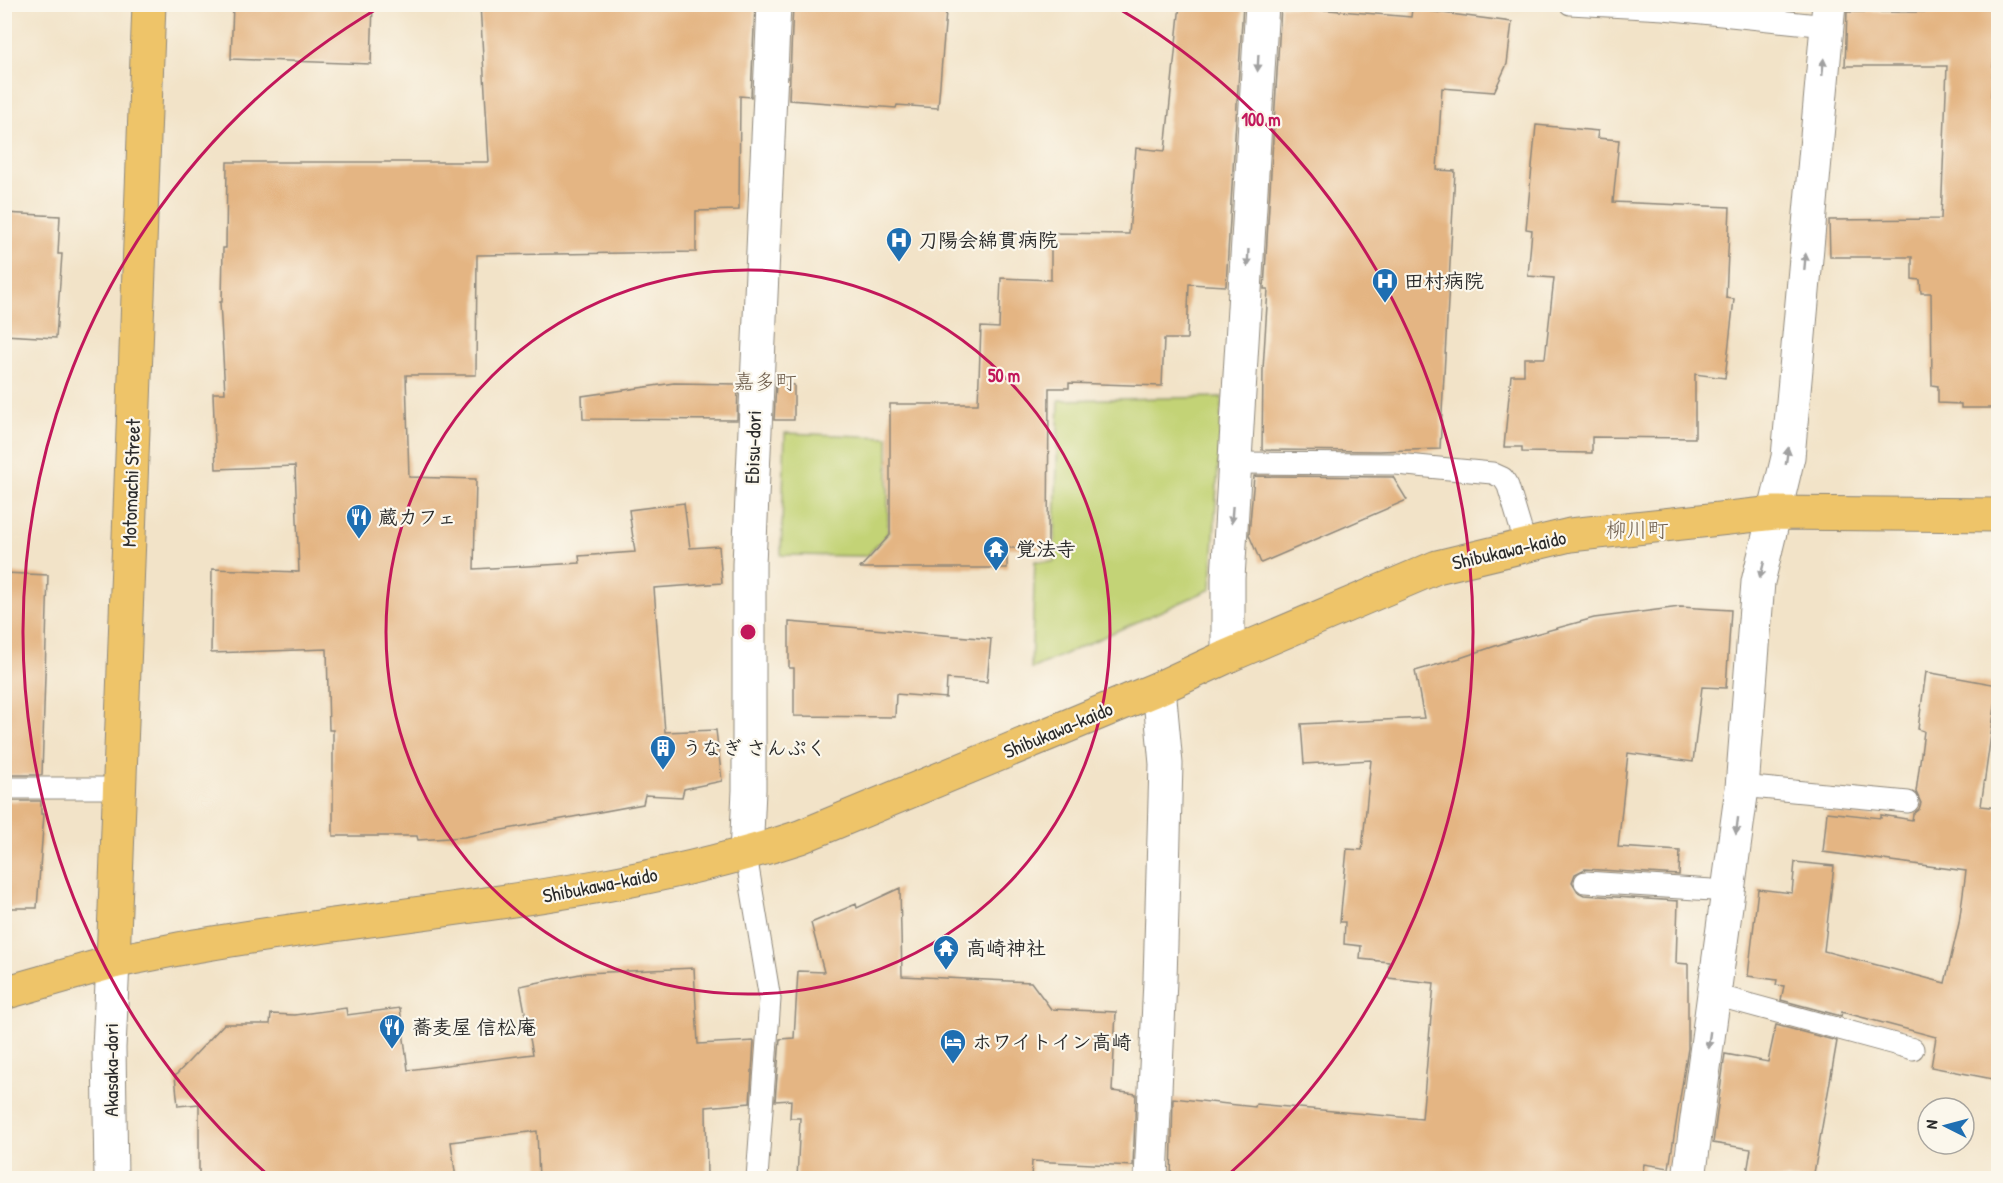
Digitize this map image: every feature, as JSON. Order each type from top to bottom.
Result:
[{"type":"main road","name":"Motomachi Street","points":[[113,962],[149,4]]},
{"type":"main road","name":"Shibukawa-kaido","points":[[4,993],[113,962],[207,944],[510,902],[622,882],[746,855],[800,837],[1159,688],[1228,656],[1437,567],[1570,535],[1775,513],[1998,515]]},
{"type":"street","name":"Ebisu-dori","points":[[746,855],[749,790],[749,564],[774,4]]},
{"type":"street","points":[[1228,656],[1228,578],[1262,4]]},
{"type":"street","points":[[1689,1179],[1741,786],[1758,582],[1788,457],[1828,15]]},
{"type":"street","points":[[1151,1179],[1160,980],[1166,764],[1159,688]]},
{"type":"street","name":"Akasaka-dori","points":[[111,1179],[110,1048],[113,962]]},
{"type":"lane","points":[[1570,4],[1828,15]]},
{"type":"lane","points":[[1235,463],[1396,464],[1492,473],[1503,478],[1508,486],[1526,546]]},
{"type":"lane","points":[[1741,786],[1908,802]]},
{"type":"lane","points":[[4,788],[120,788]]},
{"type":"lane","points":[[746,855],[770,999],[757,1179]]},
{"type":"lane","points":[[1585,882],[1728,891]]},
{"type":"lane","points":[[1715,995],[1913,1049]]},
{"type":"green space","points":[[1222,397],[1211,589],[1031,669],[1035,561],[1054,562],[1059,400]]},
{"type":"green space","points":[[785,433],[888,437],[888,533],[867,556],[781,555]]},
{"type":"building","points":[[233,4],[373,4],[371,64],[231,59]]},
{"type":"building","points":[[480,4],[755,4],[751,97],[740,96],[739,210],[696,211],[696,252],[477,255],[476,375],[406,375],[409,477],[476,479],[474,569],[580,563],[579,556],[635,552],[629,510],[684,503],[690,548],[719,546],[722,583],[654,588],[665,732],[716,730],[722,781],[684,789],[682,797],[645,795],[643,804],[464,837],[418,840],[417,836],[333,836],[333,730],[329,730],[327,649],[211,653],[212,569],[299,572],[295,466],[216,469],[213,393],[225,393],[220,302],[222,302],[223,248],[226,248],[227,162],[489,162]]},
{"type":"building","points":[[793,4],[837,4],[946,12],[938,108],[897,105],[896,108],[789,100]]},
{"type":"building","points":[[1180,4],[1243,4],[1226,286],[1189,284],[1187,339],[1164,339],[1162,386],[1069,383],[1069,388],[1049,388],[1048,548],[1007,548],[1007,568],[860,568],[890,535],[890,404],[978,404],[981,327],[999,328],[1001,278],[1051,280],[1051,233],[1129,234],[1136,148],[1165,151]]},
{"type":"building","points":[[1937,4],[1998,4],[1991,96],[1998,96],[1998,408],[1961,408],[1961,404],[1938,403],[1938,386],[1932,385],[1931,293],[1921,293],[1920,280],[1912,279],[1912,257],[1830,257],[1829,220],[1941,219],[1947,66],[1845,66],[1847,12],[1936,12]]},
{"type":"building","points":[[1281,6],[1411,17],[1412,9],[1512,22],[1507,64],[1494,92],[1442,88],[1437,170],[1455,171],[1440,449],[1262,450],[1263,369],[1268,289],[1264,289]]},
{"type":"building","points":[[1536,125],[1598,131],[1597,138],[1619,140],[1613,202],[1730,207],[1726,298],[1734,299],[1725,378],[1695,374],[1695,438],[1592,437],[1592,453],[1522,452],[1522,447],[1504,447],[1511,375],[1524,375],[1524,358],[1545,358],[1554,278],[1528,276],[1532,230],[1526,229]]},
{"type":"building","points":[[4,213],[60,216],[58,254],[62,254],[56,338],[4,335]]},
{"type":"building","points":[[674,383],[738,384],[737,420],[583,419],[582,396]]},
{"type":"building","points":[[776,384],[794,385],[794,420],[774,420]]},
{"type":"building","points":[[1254,476],[1393,477],[1407,500],[1261,563],[1249,535]]},
{"type":"building","points":[[4,573],[48,575],[42,775],[4,775]]},
{"type":"building","points":[[1680,607],[1731,610],[1726,688],[1702,687],[1693,762],[1628,753],[1618,847],[1680,851],[1679,875],[1585,869],[1575,874],[1572,882],[1578,892],[1584,895],[1678,901],[1676,963],[1688,964],[1688,1048],[1669,1168],[1644,1164],[1642,1179],[1171,1179],[1173,1098],[1255,1107],[1256,1104],[1422,1119],[1434,983],[1388,978],[1389,962],[1360,959],[1361,946],[1344,944],[1345,922],[1340,922],[1347,849],[1362,850],[1371,760],[1304,764],[1301,724],[1424,718],[1415,671],[1513,640],[1594,618]]},
{"type":"building","points":[[789,622],[991,639],[987,682],[947,679],[946,698],[896,694],[895,717],[794,716],[794,668],[789,668]]},
{"type":"building","points":[[1926,672],[1998,685],[1981,806],[1998,808],[1998,1080],[1931,1067],[1936,1037],[1842,1012],[1841,1016],[1781,1000],[1784,986],[1776,985],[1777,980],[1748,976],[1758,889],[1792,893],[1795,862],[1834,866],[1824,951],[1945,983],[1959,923],[1966,871],[1823,852],[1827,812],[1881,818],[1881,815],[1912,820],[1913,814],[1919,809],[1921,803],[1916,792],[1924,731],[1918,729]]},
{"type":"building","points":[[4,801],[41,801],[41,814],[44,814],[37,908],[4,908]]},
{"type":"building","name":"ホワイトイン高崎","points":[[900,888],[902,976],[1031,982],[1051,1009],[1116,1012],[1112,1091],[1136,1094],[1133,1166],[1032,1161],[1031,1179],[797,1179],[800,1118],[790,1118],[791,1100],[775,1101],[780,1039],[794,1038],[798,971],[824,972],[811,923],[856,904],[857,908]]},
{"type":"building","points":[[694,968],[698,1044],[754,1041],[750,1103],[706,1107],[707,1179],[539,1179],[537,1131],[451,1142],[456,1179],[199,1179],[199,1104],[178,1106],[175,1076],[224,1024],[270,1024],[271,1014],[295,1015],[346,1008],[347,1015],[400,1008],[408,1070],[533,1054],[520,986],[585,973]]},
{"type":"building","points":[[1776,1025],[1837,1041],[1813,1179],[1746,1179],[1751,1149],[1713,1143],[1725,1054],[1768,1062]]},
{"type":"place","name":"刀陽会綿貫病院","points":[[899,263]]},
{"type":"place","name":"田村病院","points":[[1385,304]]},
{"type":"place","name":"蔵カフェ","points":[[359,540]]},
{"type":"place","name":"覚法寺","points":[[996,572]]},
{"type":"place","name":"うなぎ さんぷく","points":[[663,771]]},
{"type":"place","name":"高崎神社","points":[[946,971]]},
{"type":"place","name":"蕎麦屋 信松庵","points":[[392,1050]]},
{"type":"place","name":"ホワイトイン高崎","points":[[953,1065]]},
{"type":"district","name":"嘉多町","points":[[765,382]]},
{"type":"district","name":"柳川町","points":[[1637,530]]}]
